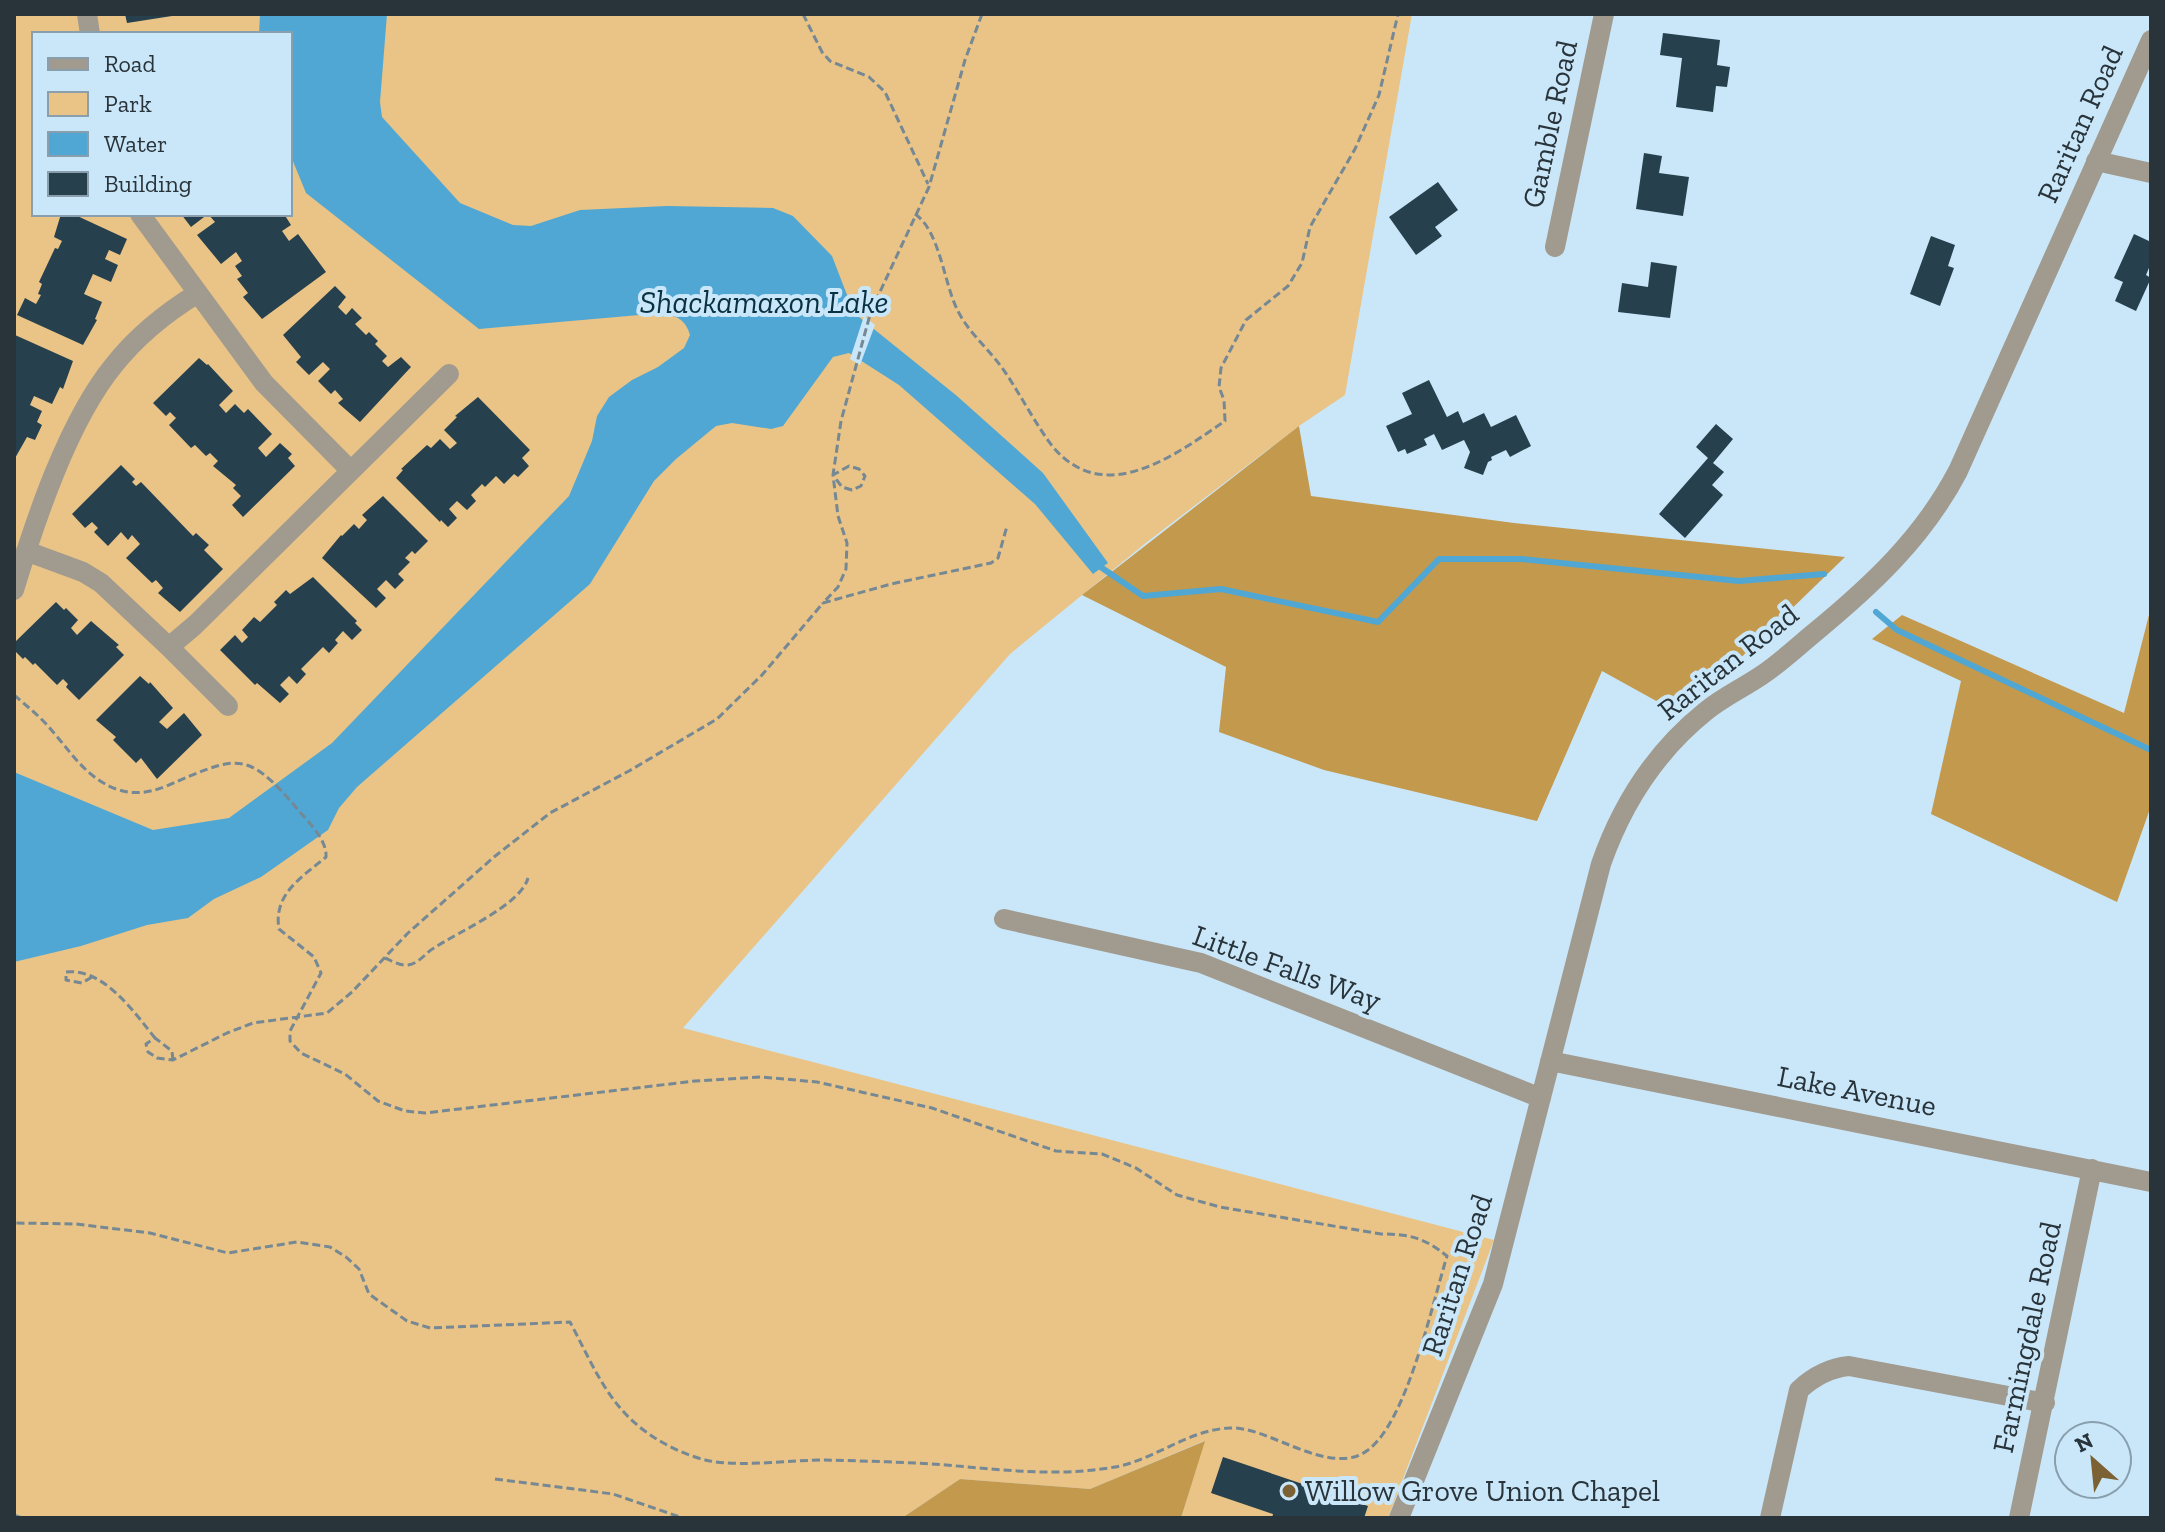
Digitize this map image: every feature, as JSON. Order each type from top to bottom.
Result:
[{"type":"street","name":"Gamble Road","points":[[1555,247],[1604,14]]},
{"type":"street","name":"Raritan Road","points":[[1399,1518],[1493,1284],[1601,864],[1613,832],[1639,784],[1659,757],[1690,725],[1734,691],[1763,675],[1852,601],[1889,567],[1917,534],[1958,471],[2151,40]]},
{"type":"street","points":[[2096,161],[2151,173]]},
{"type":"street","points":[[141,216],[264,383],[350,470]]},
{"type":"street","points":[[14,590],[38,513],[97,387],[144,333],[173,308],[198,293]]},
{"type":"street","points":[[169,647],[449,374]]},
{"type":"street","points":[[26,551],[83,572],[101,583],[228,706]]},
{"type":"street","name":"Little Falls Way","points":[[1004,919],[1201,963],[1541,1098]]},
{"type":"street","name":"Lake Avenue","points":[[1550,1061],[2151,1182]]},
{"type":"street","name":"Farmingdale Road","points":[[2019,1518],[2092,1169]]},
{"type":"street","points":[[1770,1518],[1799,1390],[1810,1380],[1835,1367],[1849,1366],[2045,1403]]},
{"type":"path","points":[[803,14],[822,52],[830,61],[869,77],[885,92],[929,187]]},
{"type":"path","points":[[155,1038],[146,1044],[148,1052],[157,1058],[173,1060],[253,1023],[327,1013],[408,933],[494,857],[550,813],[717,719],[762,675],[838,587],[846,569],[847,543],[838,516],[833,475],[841,421],[871,311],[929,187],[965,60],[982,14]]},
{"type":"path","points":[[915,214],[922,219],[932,237],[958,311],[971,332],[1002,366],[1052,445],[1067,460],[1086,470],[1121,476],[1144,469],[1225,421],[1224,400],[1219,387],[1221,368],[1246,320],[1288,286],[1302,263],[1310,227],[1355,149],[1379,95],[1398,14]]},
{"type":"path","points":[[849,466],[859,469],[865,476],[861,486],[852,490],[842,487],[833,475],[849,466]]},
{"type":"path","points":[[823,603],[891,584],[991,563],[998,558],[1007,526]]},
{"type":"path","points":[[14,695],[46,724],[78,765],[117,789],[144,794],[222,763],[242,762],[276,784],[327,850],[326,857],[283,896],[277,916],[279,929],[314,957],[321,973],[290,1031],[290,1041],[301,1053],[345,1074],[378,1101],[405,1111],[425,1113],[695,1081],[762,1077],[817,1082],[932,1108],[1056,1151],[1102,1154],[1136,1168],[1177,1195],[1220,1207],[1381,1234],[1401,1234],[1426,1240],[1447,1256],[1398,1408],[1385,1433],[1367,1451],[1353,1458],[1339,1458],[1233,1427],[1211,1430],[1118,1467],[1067,1473],[1020,1472],[945,1465],[824,1460],[710,1461],[676,1449],[649,1434],[627,1416],[609,1396],[570,1322],[430,1328],[407,1321],[369,1294],[359,1269],[330,1247],[297,1242],[228,1253],[150,1233],[76,1224],[14,1223]]},
{"type":"path","points":[[385,958],[407,965],[421,960],[432,949],[507,903],[525,888],[528,878]]},
{"type":"path","points":[[92,977],[82,983],[66,980],[66,972],[77,971],[92,977],[109,987],[155,1038],[172,1051],[173,1060]]},
{"type":"path","points":[[495,1479],[613,1494],[683,1518]]},
{"type":"path","points":[[14,1515],[22,1518]]},
{"type":"green space","points":[[14,14],[1412,14],[1345,395],[1299,426],[1147,542],[1010,654],[683,1028],[1494,1240],[1388,1518],[1181,1518],[1204,1441],[1090,1489],[960,1479],[902,1518],[14,1518]]},
{"type":"shaded area","points":[[1299,426],[1311,496],[1514,523],[1845,557],[1747,652],[1678,713],[1602,671],[1537,821],[1324,770],[1219,732],[1226,667],[1082,595]]},
{"type":"shaded area","points":[[2151,607],[2151,806],[2117,902],[1931,814],[1961,681],[1872,639],[1902,615],[2124,713]]},
{"type":"shaded area","points":[[1205,1441],[1181,1518],[902,1518],[960,1479],[1090,1489]]},
{"type":"water","name":"Shackamaxon Lake","points":[[260,14],[387,14],[380,102],[382,117],[460,203],[513,225],[531,226],[580,210],[667,206],[773,208],[793,216],[832,256],[854,313],[957,396],[1043,473],[1108,563],[1093,574],[1035,504],[899,385],[849,353],[833,357],[783,426],[771,429],[732,423],[716,426],[676,459],[654,481],[590,584],[357,787],[339,808],[328,830],[261,877],[214,899],[188,918],[147,925],[81,946],[14,962],[14,772],[153,830],[229,818],[332,743],[569,496],[592,441],[597,416],[609,397],[684,348],[690,335],[680,320],[662,313],[479,329],[306,193],[292,159],[292,32],[259,32]]},
{"type":"pier","points":[[864,316],[875,325],[860,365],[850,359]]},
{"type":"building","points":[[125,14],[172,14],[172,16],[127,23]]},
{"type":"building","points":[[1663,33],[1720,40],[1717,65],[1730,67],[1727,87],[1716,86],[1713,112],[1676,107],[1682,58],[1660,55]]},
{"type":"building","points":[[1644,153],[1662,156],[1659,173],[1689,177],[1683,216],[1636,209]]},
{"type":"building","points":[[1438,182],[1458,210],[1435,227],[1442,236],[1416,255],[1389,217]]},
{"type":"building","points":[[60,216],[77,216],[127,239],[120,255],[109,250],[105,259],[118,265],[111,282],[93,274],[84,294],[102,302],[97,320],[83,345],[17,315],[25,298],[36,304],[41,295],[38,294],[42,284],[39,282],[55,248],[58,249],[62,241],[54,237]]},
{"type":"building","points":[[183,216],[205,216],[191,227]]},
{"type":"building","points":[[210,216],[285,216],[291,225],[282,231],[289,241],[298,234],[326,272],[262,319],[243,297],[248,293],[237,279],[242,276],[235,266],[242,261],[236,252],[221,264],[197,235],[215,222]]},
{"type":"building","points":[[2134,234],[2151,242],[2151,263],[2146,275],[2151,278],[2136,311],[2115,301],[2123,282],[2114,278]]},
{"type":"building","points":[[1931,236],[1955,245],[1948,266],[1954,268],[1940,306],[1910,294]]},
{"type":"building","points":[[1651,262],[1677,266],[1670,318],[1618,312],[1622,283],[1648,287]]},
{"type":"building","points":[[335,286],[346,297],[338,307],[346,315],[352,308],[362,318],[355,324],[378,341],[375,344],[387,356],[382,361],[388,367],[401,357],[411,367],[360,422],[338,403],[343,399],[335,390],[331,394],[318,381],[330,369],[323,362],[309,375],[296,362],[301,357],[283,335]]},
{"type":"building","points":[[15,335],[73,361],[63,389],[60,387],[52,404],[34,396],[30,405],[42,411],[37,422],[42,425],[35,440],[27,437],[14,460]]},
{"type":"building","points":[[199,358],[233,391],[219,405],[226,413],[235,404],[244,413],[248,409],[272,434],[258,448],[266,457],[280,443],[292,454],[288,458],[295,466],[243,517],[232,505],[241,496],[233,488],[236,485],[213,466],[218,461],[210,453],[206,456],[195,445],[191,448],[169,425],[176,418],[170,412],[166,416],[153,403]]},
{"type":"building","points":[[1429,380],[1447,417],[1458,411],[1463,423],[1484,413],[1491,427],[1516,415],[1531,446],[1510,457],[1506,450],[1491,457],[1483,475],[1464,468],[1470,452],[1464,440],[1442,450],[1434,434],[1424,439],[1427,445],[1407,454],[1405,449],[1398,452],[1386,426],[1412,414],[1402,393]]},
{"type":"building","points":[[478,397],[530,450],[522,458],[529,466],[518,477],[514,474],[504,484],[496,476],[485,487],[482,484],[471,495],[476,501],[467,510],[457,501],[449,509],[457,518],[448,527],[396,478],[401,469],[427,445],[431,448],[440,439],[450,449],[457,443],[444,430]]},
{"type":"building","points":[[1716,424],[1733,439],[1713,463],[1724,472],[1712,485],[1723,495],[1685,538],[1659,514],[1708,458],[1696,447]]},
{"type":"building","points":[[121,465],[135,479],[132,482],[136,486],[141,482],[193,536],[196,533],[209,545],[204,550],[223,569],[180,612],[158,593],[163,588],[156,580],[152,583],[126,558],[140,544],[132,535],[128,540],[121,532],[108,546],[94,532],[98,528],[92,522],[85,528],[72,514]]},
{"type":"building","points":[[383,496],[428,541],[415,554],[412,551],[405,558],[410,562],[398,574],[404,580],[395,589],[386,580],[377,589],[386,598],[376,608],[322,558],[354,524],[359,529],[367,520],[362,515]]},
{"type":"building","points":[[313,577],[357,621],[355,623],[362,630],[352,640],[343,631],[329,653],[323,647],[301,669],[306,674],[297,684],[289,676],[280,685],[289,694],[280,703],[257,683],[255,685],[220,650],[235,635],[242,643],[248,637],[242,630],[254,617],[260,622],[277,605],[274,602],[286,590],[290,594]]},
{"type":"building","points":[[56,602],[78,620],[71,628],[77,635],[91,621],[119,645],[116,647],[124,655],[79,700],[66,687],[68,684],[63,679],[57,685],[35,663],[33,665],[25,657],[23,659],[14,650],[14,643]]},
{"type":"building","points":[[140,676],[150,682],[173,708],[159,722],[167,729],[184,713],[202,735],[157,779],[141,758],[136,763],[113,740],[116,737],[96,720]]},
{"type":"building","points":[[1223,1457],[1368,1506],[1364,1518],[1272,1518],[1273,1514],[1211,1493]]},
{"type":"waterway","points":[[1102,568],[1143,596],[1221,589],[1378,622],[1439,559],[1522,559],[1739,581],[1824,574]]},
{"type":"waterway","points":[[1876,612],[1897,630],[2151,750]]},
{"type":"place","name":"Willow Grove Union Chapel","points":[[1289,1491]]}]
